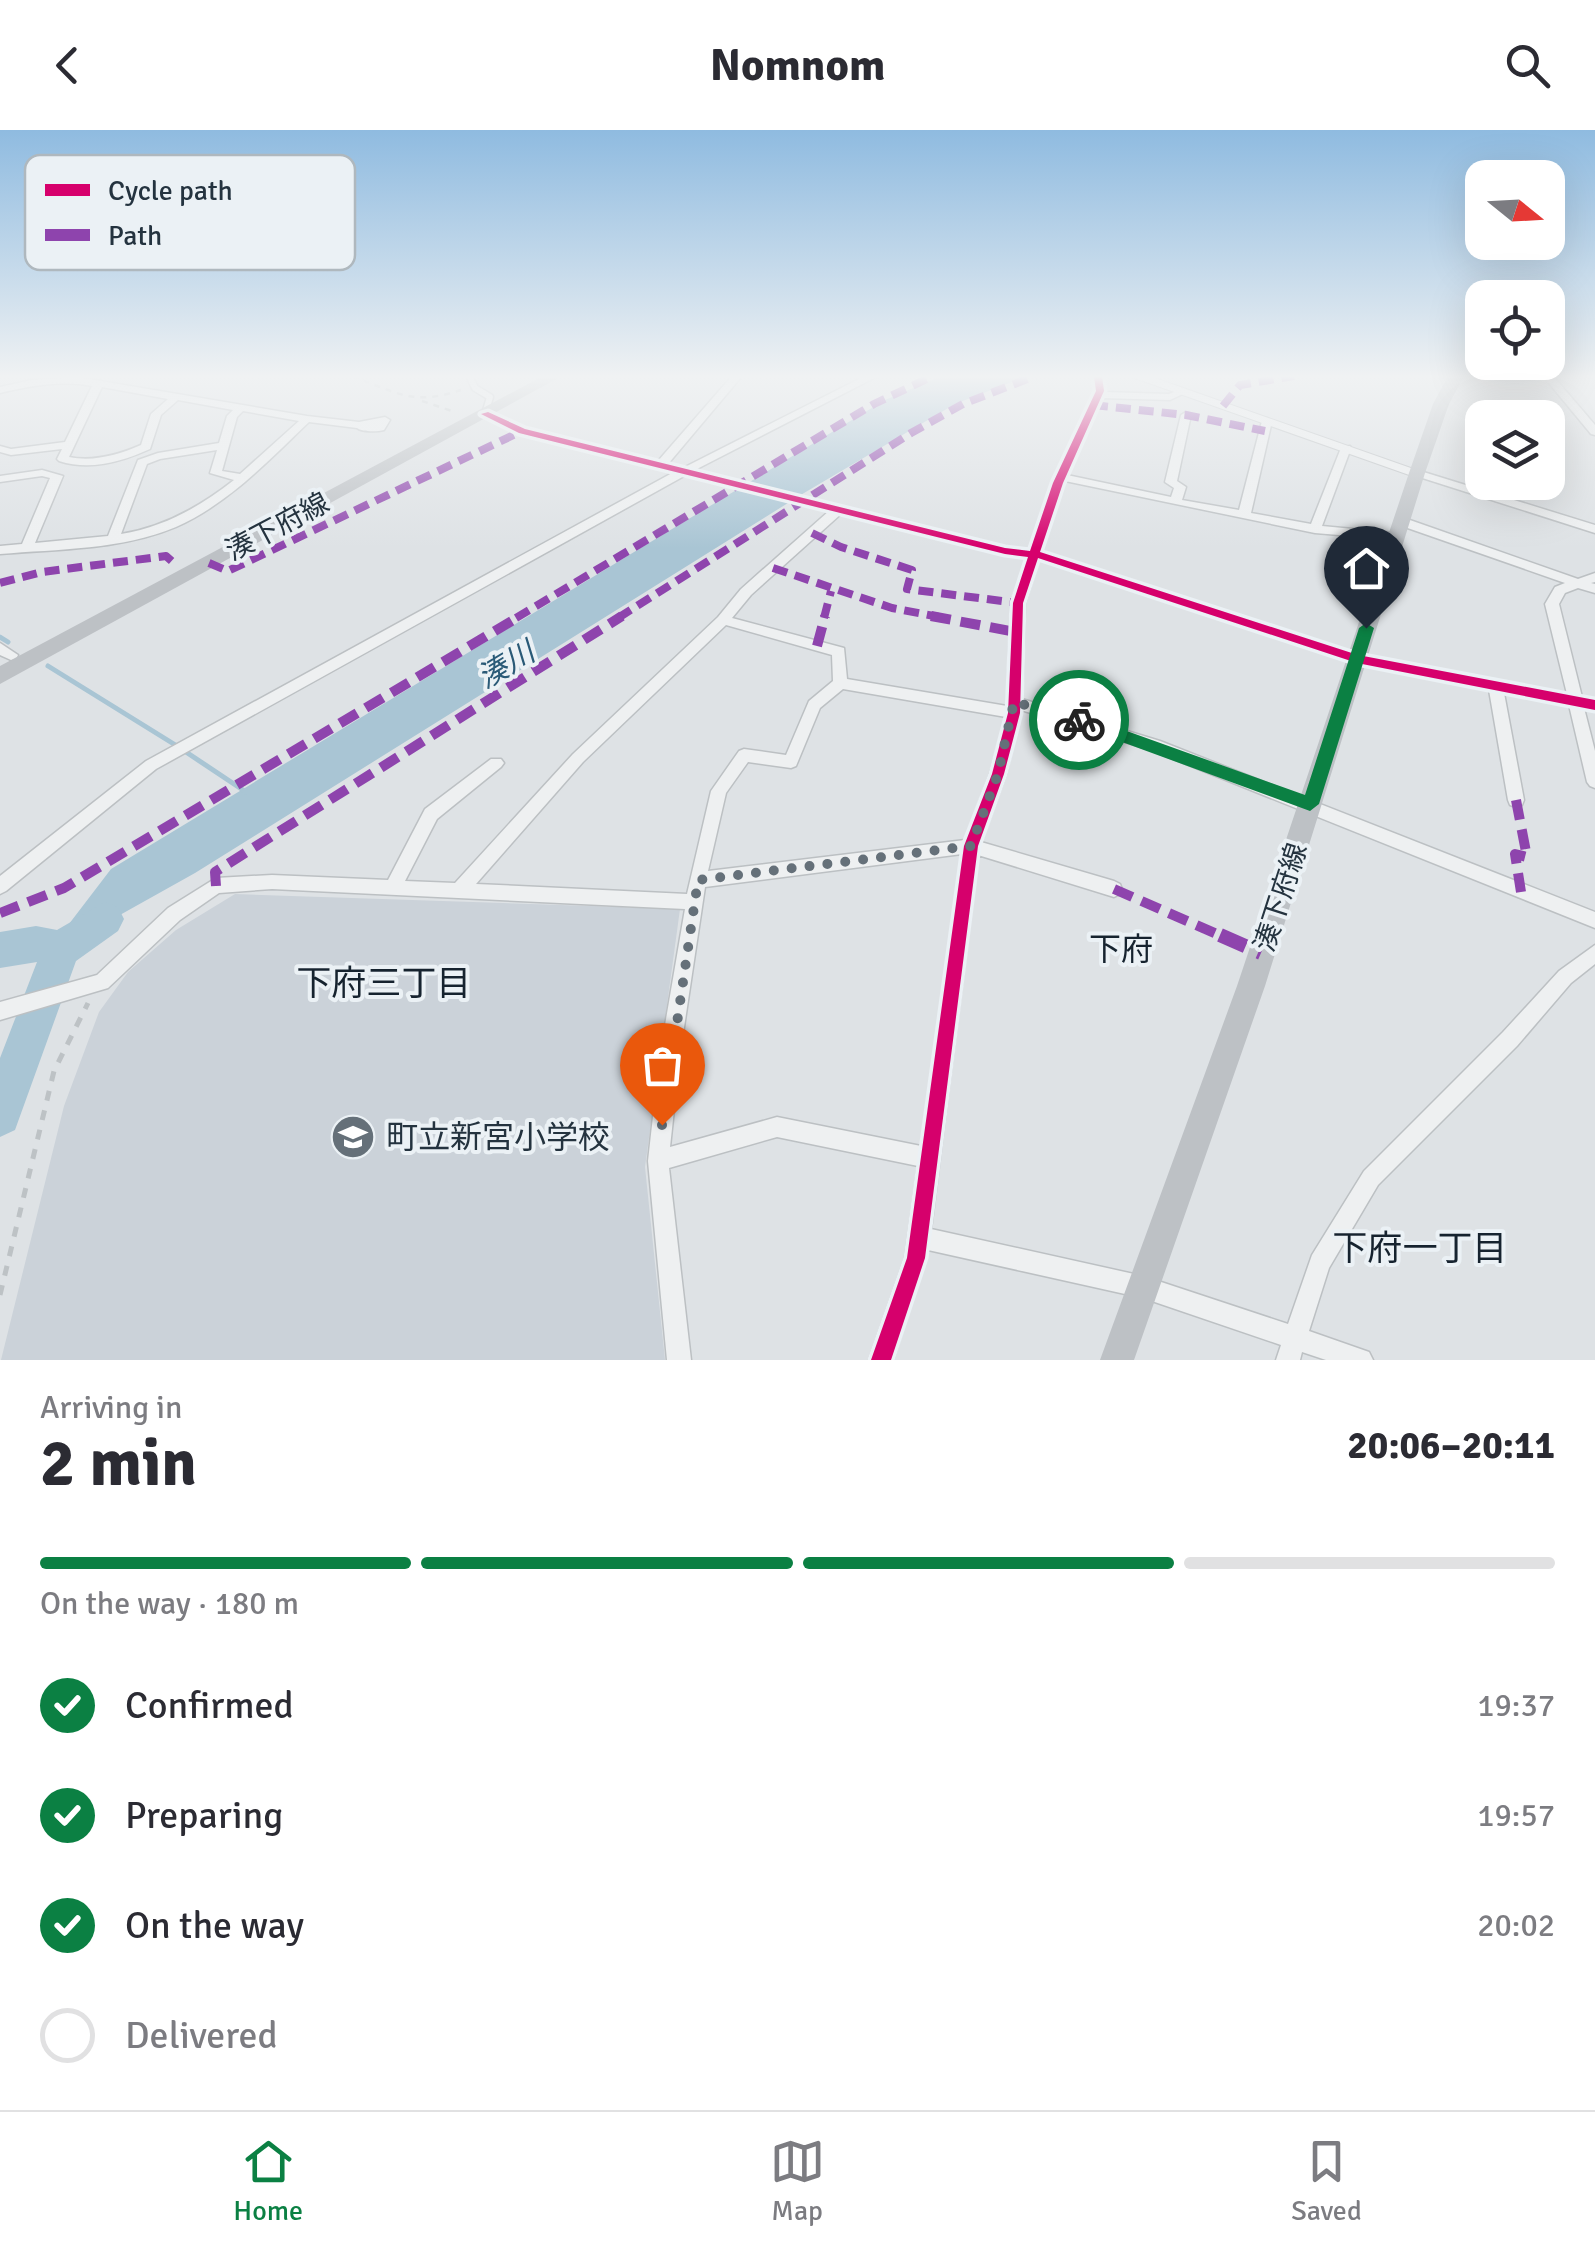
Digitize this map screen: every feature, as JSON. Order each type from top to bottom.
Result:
[{"type":"main road","name":"湊下府線","points":[[4,654],[420,433]]},
{"type":"main road","name":"湊下府線","points":[[0,676],[425,433]]},
{"type":"main road","name":"湊下府線","points":[[1117,1360],[1310,804],[1430,433]]},
{"type":"street","points":[[75,433],[63,460],[73,464],[139,451],[146,447],[150,433]]},
{"type":"street","points":[[227,433],[216,473],[242,478]]},
{"type":"street","points":[[0,550],[113,538],[148,532],[182,519],[242,478],[291,433]]},
{"type":"street","points":[[532,433],[1005,551],[1032,553],[1356,659],[1595,705]]},
{"type":"street","points":[[661,466],[689,433]]},
{"type":"street","points":[[0,886],[150,765],[759,433]]},
{"type":"street","points":[[881,1360],[916,1258],[971,846],[998,774],[1014,708],[1018,603],[1032,553],[1080,433]]},
{"type":"street","points":[[1175,502],[1180,487],[1171,482],[1182,433]]},
{"type":"street","points":[[1244,515],[1264,433]]},
{"type":"street","points":[[1303,433],[1595,529]]},
{"type":"street","points":[[0,450],[70,445]]},
{"type":"street","points":[[113,538],[142,462],[224,446]]},
{"type":"street","points":[[1315,529],[1346,448]]},
{"type":"street","points":[[0,479],[42,473],[57,476],[27,547]]},
{"type":"street","points":[[1060,477],[1315,529],[1399,529],[1595,589]]},
{"type":"street","points":[[460,890],[578,758],[723,620],[746,592],[839,510]]},
{"type":"street","points":[[1595,576],[1560,590],[1552,604],[1595,782]]},
{"type":"street","points":[[723,620],[840,652],[840,683]]},
{"type":"street","points":[[679,1360],[658,1160],[696,891],[719,791],[744,755],[792,762],[814,704],[840,683],[1014,708],[1096,725],[1310,804],[1595,920]]},
{"type":"street","points":[[1496,688],[1516,800]]},
{"type":"street","points":[[393,887],[432,814],[496,763]]},
{"type":"street","points":[[3,1011],[94,985],[174,914],[216,886],[272,882],[460,890],[696,891],[971,846],[1114,889]]},
{"type":"street","points":[[1291,1348],[1320,1263],[1372,1178],[1510,1039],[1565,977],[1595,953]]},
{"type":"street","points":[[658,1160],[777,1127],[929,1158]]},
{"type":"street","points":[[918,1238],[1143,1288],[1291,1348],[1362,1360]]},
{"type":"path","points":[[0,1295],[54,1071],[94,985]]},
{"type":"shaded area","name":"町立新宮小学校","points":[[235,894],[680,909],[645,1167],[665,1360],[1,1360],[64,1106],[99,1012],[128,972],[176,930]]},
{"type":"water","name":"湊川","points":[[830,433],[905,433],[195,873],[43,958],[111,869]]},
{"type":"waterway","points":[[0,637],[8,642]]},
{"type":"waterway","points":[[48,666],[177,746]]},
{"type":"waterway","points":[[186,752],[246,792]]},
{"type":"waterway","name":"湊川","points":[[61,949],[105,919]]},
{"type":"waterway","name":"湊川","points":[[0,950],[36,944],[61,949]]},
{"type":"waterway","points":[[0,1115],[61,949]]},
{"type":"marked path","points":[[209,563],[228,571],[517,433]]},
{"type":"marked path","points":[[0,913],[64,888],[825,433]]},
{"type":"marked path","points":[[216,886],[215,872],[910,433]]},
{"type":"marked path","points":[[812,533],[841,547],[912,570],[907,589],[1018,603]]},
{"type":"marked path","points":[[0,583],[42,572],[166,556],[177,566]]},
{"type":"marked path","points":[[773,568],[892,608],[1016,632]]},
{"type":"marked path","points":[[817,646],[831,591]]},
{"type":"marked path","points":[[1516,800],[1527,857],[1515,854],[1521,892]]},
{"type":"marked path","points":[[1114,889],[1261,953]]},
{"type":"cycle path","points":[[532,433],[1005,551],[1047,556],[1357,659],[1595,705]]},
{"type":"cycle path","points":[[881,1360],[916,1258],[971,846],[998,774],[1014,713],[1018,603],[1058,483],[1081,433]]},
{"type":"way so far","points":[[662,1125],[698,880],[971,846],[998,774],[1014,702],[1079,720]]},
{"type":"place","name":"町立新宮小学校","points":[[353,1137]]},
{"type":"district","name":"下府","points":[[1121,949]]},
{"type":"district","name":"下府三丁目","points":[[384,983]]},
{"type":"district","name":"下府一丁目","points":[[1420,1248]]},
{"type":"route","points":[[1079,720],[1310,804],[1366,628]]}]
